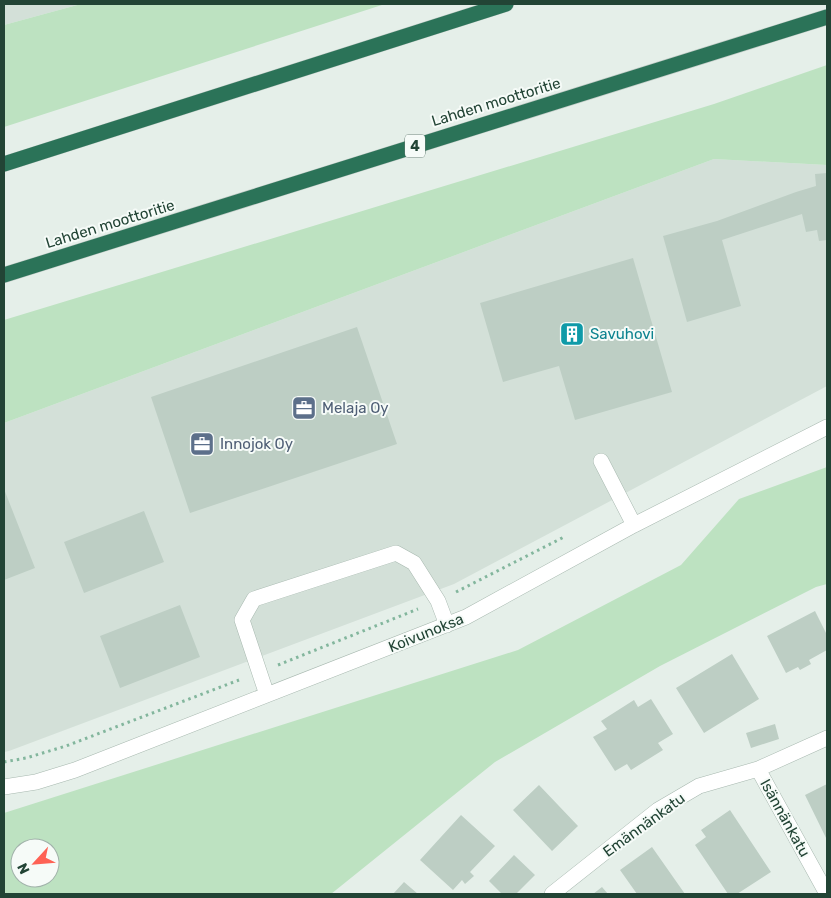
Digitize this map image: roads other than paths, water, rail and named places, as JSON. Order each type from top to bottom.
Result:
[{"type":"highway","points":[[4,164],[506,4]]},
{"type":"highway","name":"Lahden moottoritie","points":[[4,275],[827,17]]},
{"type":"street","name":"Koivunoksa","points":[[4,787],[36,782],[75,770],[466,617],[634,525],[827,427]]},
{"type":"street","points":[[601,461],[634,525]]},
{"type":"street","points":[[267,695],[242,620],[254,598],[396,552],[414,563],[438,601],[447,625]]},
{"type":"street","name":"Emännänkatu","points":[[552,894],[658,810],[700,786],[758,769],[827,738]]},
{"type":"street","name":"Isännänkatu","points":[[758,769],[827,894]]},
{"type":"place","name":"Savuhovi","points":[[572,334]]},
{"type":"place","name":"Melaja Oy","points":[[304,408]]},
{"type":"place","name":"Innojok Oy","points":[[202,444]]}]
